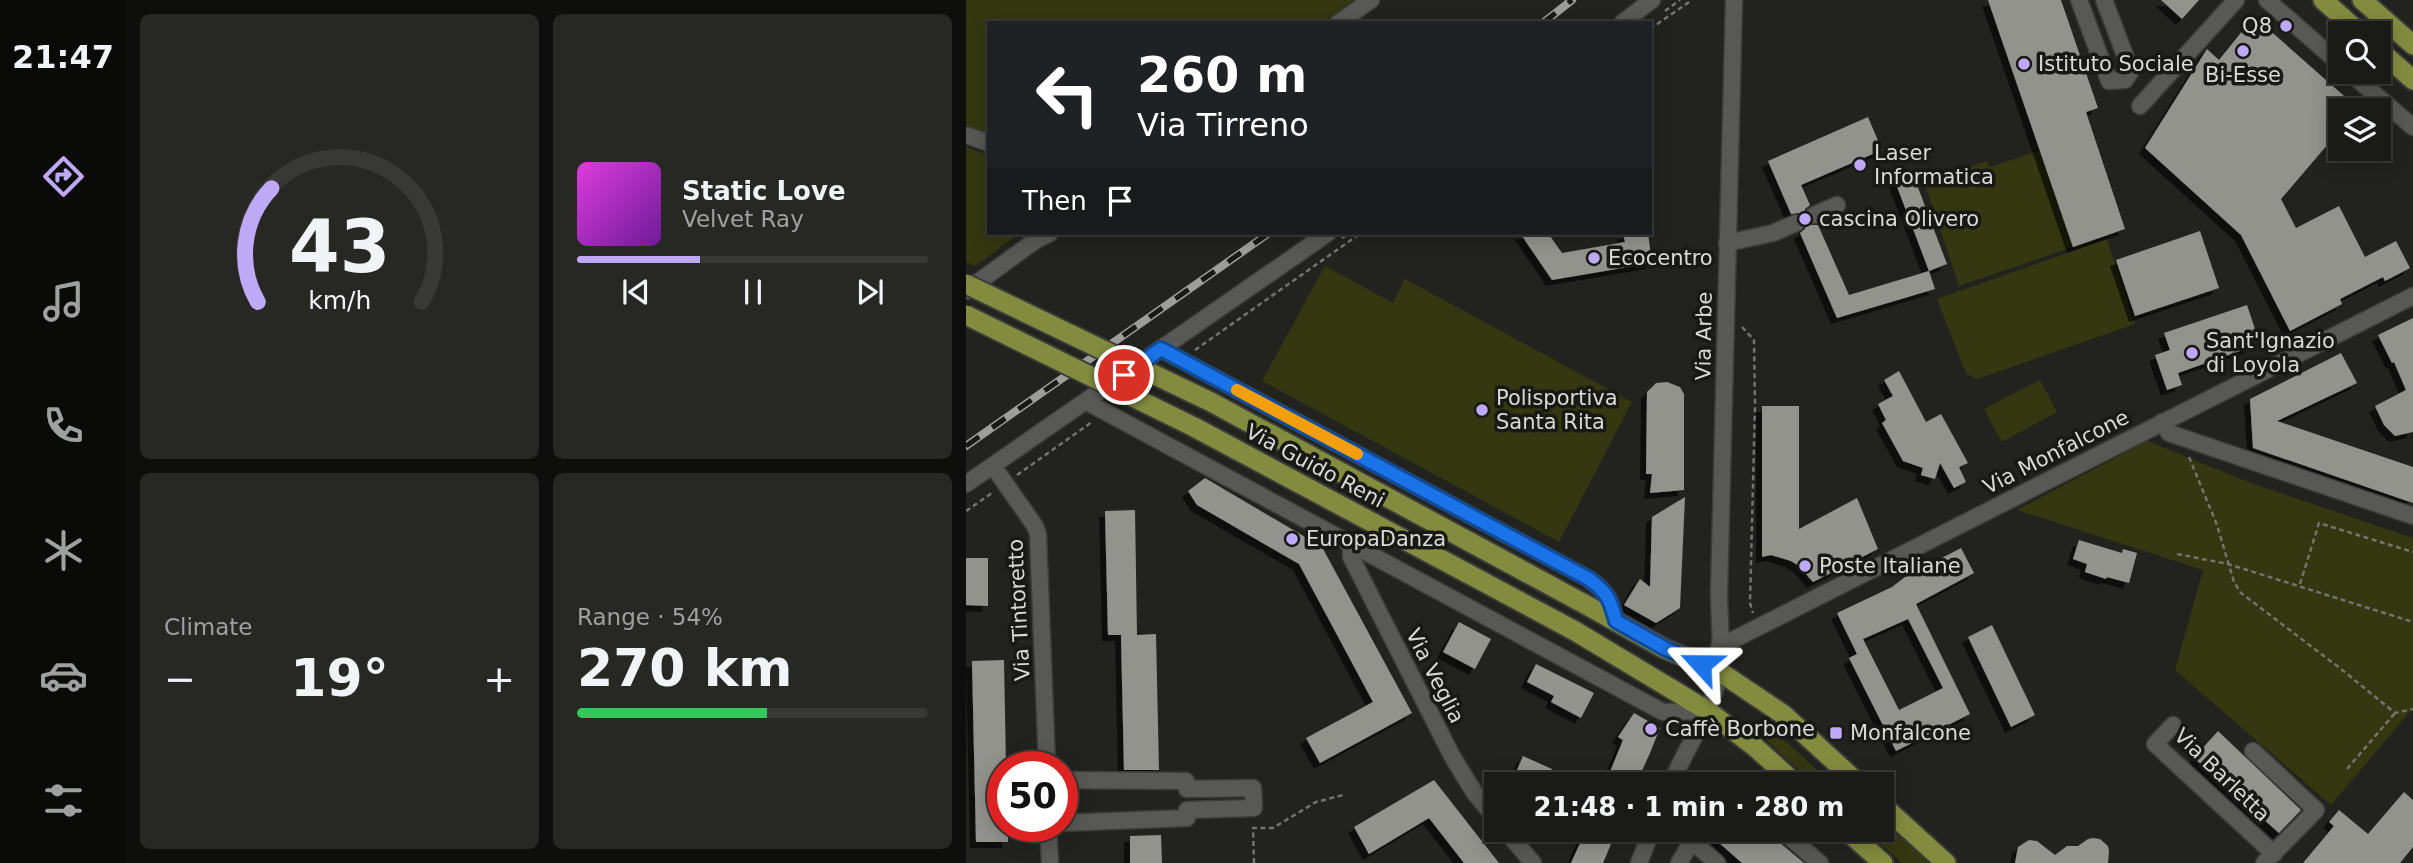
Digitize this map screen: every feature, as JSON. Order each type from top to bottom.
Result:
[{"type":"main road","points":[[2323,0],[2347,21]]},
{"type":"main road","points":[[2362,0],[2413,45]]},
{"type":"main road","points":[[2391,61],[2413,80]]},
{"type":"main road","name":"Via Guido Reni","points":[[966,284],[1211,402],[1664,648],[1720,672],[1784,715],[1846,772]]},
{"type":"main road","name":"Via Guido Reni","points":[[966,315],[1194,427],[1575,631],[1708,711],[1783,772]]},
{"type":"main road","points":[[1894,816],[1946,863]]},
{"type":"main road","points":[[1859,842],[1883,863]]},
{"type":"street","points":[[1341,21],[1371,0]]},
{"type":"street","points":[[1625,21],[1652,0]]},
{"type":"street","name":"Via Arbe","points":[[1720,672],[1734,0]]},
{"type":"street","points":[[2079,0],[2109,81],[2125,80],[2131,71],[2104,0]]},
{"type":"street","points":[[2140,106],[2236,0]]},
{"type":"street","points":[[2272,1],[2328,53]]},
{"type":"street","points":[[2363,84],[2413,127]]},
{"type":"street","points":[[966,135],[987,142]]},
{"type":"street","points":[[1814,215],[1837,205]]},
{"type":"street","points":[[1727,243],[1773,233],[1796,223]]},
{"type":"street","points":[[966,291],[1042,235]]},
{"type":"street","points":[[966,484],[1325,235]]},
{"type":"street","name":"Via Monfalcone","points":[[1719,647],[2413,296]]},
{"type":"street","name":"Via Guido Reni","points":[[1161,349],[1589,579],[1610,598],[1616,621]]},
{"type":"street","points":[[1087,402],[1663,712],[1708,711]]},
{"type":"street","points":[[2162,422],[2169,433],[2413,516]]},
{"type":"street","name":"Via Tintoretto","points":[[993,466],[1038,534],[1045,751]]},
{"type":"street","name":"Via Veglia","points":[[1351,545],[1351,556],[1452,756],[1484,804]]},
{"type":"street","points":[[1676,772],[1708,711],[1720,672]]},
{"type":"street","name":"Via Barletta","points":[[2173,725],[2154,744],[2269,860],[2316,810],[2253,751]]},
{"type":"street","points":[[1078,780],[1186,781],[1187,789],[1187,818],[1078,822]]},
{"type":"street","points":[[1187,789],[1253,788],[1254,808],[1187,810]]},
{"type":"street","points":[[1049,842],[1050,863]]},
{"type":"street","points":[[1515,842],[1533,863]]},
{"type":"street","points":[[1639,863],[1647,842]]},
{"type":"street","points":[[1679,863],[1691,842]]},
{"type":"street","points":[[1700,842],[1717,863]]},
{"type":"street","points":[[1795,842],[1820,863]]},
{"type":"path","points":[[1652,28],[1692,0]]},
{"type":"path","points":[[1737,321],[1754,340],[1750,603],[1756,626]]},
{"type":"path","points":[[2183,437],[2217,525],[2234,582],[2241,593],[2395,713]]},
{"type":"path","points":[[2299,585],[2319,523],[2413,552]]},
{"type":"path","points":[[2176,554],[2228,564],[2413,622]]},
{"type":"path","points":[[2347,769],[2395,713],[2413,709]]},
{"type":"path","points":[[1254,863],[1253,828],[1273,828],[1317,802],[1343,794]]},
{"type":"green space","points":[[966,0],[1354,0],[1324,21],[987,21],[987,134],[966,128]]},
{"type":"green space","points":[[966,147],[987,154],[987,235],[1017,235],[975,266],[966,262]]},
{"type":"green space","points":[[2041,150],[2073,247],[1959,286],[1924,182],[1987,161],[1990,167]]},
{"type":"green space","points":[[2107,239],[2135,324],[1977,379],[1966,374],[1937,299]]},
{"type":"green space","name":"Polisportiva Santa Rita","points":[[1325,266],[1393,303],[1405,279],[1632,402],[1559,542],[1262,381]]},
{"type":"green space","points":[[2040,380],[2057,412],[2002,442],[1984,409]]},
{"type":"green space","points":[[2147,441],[2251,483],[2413,538],[2413,708],[2331,805],[2175,670],[2203,570],[2017,510]]},
{"type":"green space","points":[[1774,731],[1820,772],[1802,772],[1766,740]]},
{"type":"green space","points":[[1894,832],[1929,863],[1902,863],[1878,842],[1894,842]]},
{"type":"building","points":[[1988,0],[2061,0],[2098,108],[2086,112],[2125,229],[2073,247]]},
{"type":"building","points":[[2161,0],[2199,0],[2182,19]]},
{"type":"building","points":[[2266,27],[2346,98],[2328,98],[2328,144],[2281,199],[2296,228],[2339,206],[2365,257],[2396,241],[2410,268],[2385,281],[2383,277],[2340,299],[2342,304],[2290,331],[2241,235],[2145,148],[2207,49],[2219,60],[2244,29]]},
{"type":"building","points":[[1868,117],[1882,150],[1801,185],[1810,205],[1805,209],[1804,216],[1791,214],[1768,161]]},
{"type":"building","points":[[1911,169],[1947,264],[1929,271],[1893,176]]},
{"type":"building","points":[[1806,222],[1818,225],[1849,295],[1929,271],[1935,289],[1837,318],[1800,233],[1805,229]]},
{"type":"building","points":[[2200,231],[2219,288],[2135,316],[2116,260]]},
{"type":"building","name":"Ecocentro","points":[[1521,235],[1549,235],[1562,253],[1625,242],[1623,235],[1648,235],[1652,263],[1552,280]]},
{"type":"building","name":"Sant'Ignazio di Loyola","points":[[2247,305],[2258,338],[2249,341],[2251,347],[2178,373],[2182,385],[2167,390],[2155,355],[2170,350],[2164,333]]},
{"type":"building","points":[[2413,318],[2413,432],[2395,436],[2384,425],[2375,406],[2406,390],[2378,335]]},
{"type":"building","points":[[2341,353],[2357,383],[2277,421],[2413,467],[2413,503],[2253,448],[2250,399]]},
{"type":"building","points":[[1899,371],[1926,422],[1941,414],[1968,463],[1959,467],[1966,482],[1954,488],[1940,463],[1935,479],[1921,475],[1923,468],[1903,461],[1882,423],[1886,420],[1878,404],[1893,396],[1884,380]]},
{"type":"building","points":[[1667,382],[1680,387],[1684,394],[1684,490],[1650,493],[1652,474],[1646,474],[1647,392],[1656,383]]},
{"type":"building","points":[[1762,406],[1799,406],[1799,529],[1857,498],[1878,549],[1813,582],[1791,561],[1771,555],[1762,557]]},
{"type":"building","points":[[1205,478],[1322,547],[1412,713],[1320,763],[1306,738],[1373,702],[1299,564],[1197,505],[1188,491]]},
{"type":"building","points":[[1685,497],[1680,608],[1656,623],[1624,605],[1640,579],[1650,587],[1652,517]]},
{"type":"building","points":[[1135,510],[1137,635],[1156,634],[1159,770],[1124,770],[1121,635],[1108,635],[1105,511]]},
{"type":"building","points":[[2079,540],[2122,553],[2123,549],[2137,553],[2129,583],[2085,572],[2087,564],[2073,559]]},
{"type":"building","points":[[1961,548],[1974,573],[1916,604],[1970,714],[1896,751],[1849,658],[1857,654],[1837,613],[1892,587],[1905,577]],"holes":[[[1908,619],[1943,688],[1899,710],[1863,639]]]},
{"type":"building","points":[[966,558],[988,558],[988,606],[966,605]]},
{"type":"building","points":[[1459,622],[1491,639],[1475,669],[1443,652]]},
{"type":"building","points":[[1992,625],[2035,715],[2011,727],[1968,637]]},
{"type":"building","points":[[1004,660],[1006,751],[987,751],[987,842],[976,842],[972,661]]},
{"type":"building","points":[[1536,664],[1594,693],[1581,718],[1551,702],[1554,696],[1527,682]]},
{"type":"building","points":[[1634,713],[1660,728],[1641,772],[1610,772],[1623,740],[1618,737]]},
{"type":"building","points":[[2218,731],[2301,810],[2279,833],[2194,758]]},
{"type":"building","points":[[1523,756],[1552,769],[1551,772],[1516,772]]},
{"type":"building","points":[[1434,780],[1499,863],[1464,863],[1429,818],[1369,854],[1354,827]]},
{"type":"building","points":[[2404,792],[2413,800],[2413,847],[2400,863],[2303,863],[2334,826],[2329,822],[2339,810],[2368,834]]},
{"type":"building","points":[[1161,835],[1162,863],[1130,863],[1130,836]]},
{"type":"building","points":[[2093,838],[2100,839],[2108,846],[2108,863],[2015,863],[2018,847],[2029,840],[2037,841],[2055,855],[2067,846],[2078,846]]},
{"type":"building","points":[[1581,842],[1612,842],[1603,863],[1571,863]]},
{"type":"building","points":[[1718,842],[1779,842],[1804,863],[1742,863]]},
{"type":"railway","points":[[1546,21],[1572,0]]},
{"type":"railway","points":[[966,446],[1266,235]]},
{"type":"slow traffic","points":[[1237,390],[1357,454]]},
{"type":"place","name":"Q8","points":[[2286,26]]},
{"type":"place","name":"Bi-Esse","points":[[2243,51]]},
{"type":"place","name":"Istituto Sociale","points":[[2024,64]]},
{"type":"place","name":"Laser Informatica","points":[[1860,165]]},
{"type":"place","name":"cascina Olivero","points":[[1805,219]]},
{"type":"place","name":"Ecocentro","points":[[1594,258]]},
{"type":"place","name":"Sant'Ignazio di Loyola","points":[[2192,353]]},
{"type":"place","name":"Polisportiva Santa Rita","points":[[1482,410]]},
{"type":"place","name":"EuropaDanza","points":[[1292,539]]},
{"type":"place","name":"Poste Italiane","points":[[1805,566]]},
{"type":"place","name":"Caffè Borbone","points":[[1651,729]]},
{"type":"place","name":"Monfalcone","points":[[1836,733]]},
{"type":"route","points":[[1124,375],[1161,349],[1589,579],[1610,598],[1616,621],[1664,648],[1701,664]]}]
